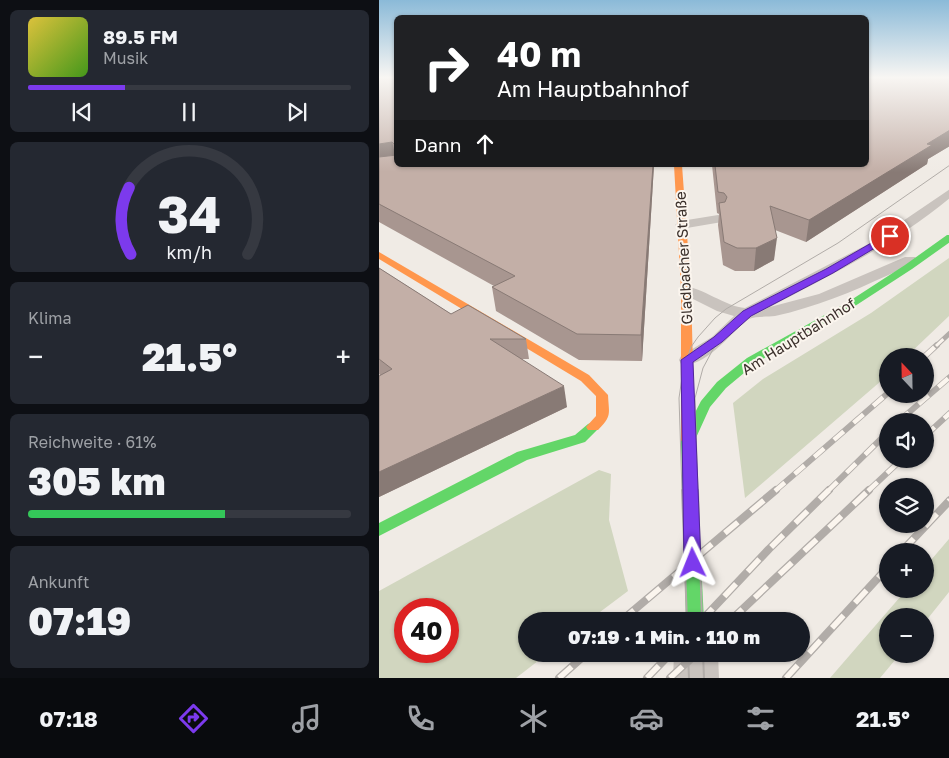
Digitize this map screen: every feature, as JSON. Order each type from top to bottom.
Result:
[{"type":"street","name":"Gladbacher Straße","points":[[679,167],[686,290],[688,443],[695,612]]},
{"type":"street","name":"Am Hauptbahnhof","points":[[688,443],[709,400],[728,380],[768,352],[836,313],[931,252],[949,236]]},
{"type":"street","points":[[379,255],[585,378],[602,395],[603,417],[580,439],[522,456],[379,530]]},
{"type":"street","points":[[696,662],[696,678]]},
{"type":"lane","points":[[687,360],[718,340],[747,313],[877,245],[927,211],[949,192]]},
{"type":"lane","points":[[681,225],[717,219]]},
{"type":"lane","name":"Am Hauptbahnhof","points":[[686,290],[726,309],[747,313],[782,310],[804,305],[931,252]]},
{"type":"green space","points":[[949,258],[949,316],[915,348],[879,348],[879,383],[745,498],[733,403],[763,379],[871,313]]},
{"type":"green space","points":[[599,470],[611,474],[609,520],[628,591],[600,612],[518,612],[518,662],[537,662],[516,678],[379,678],[379,591]]},
{"type":"green space","points":[[949,539],[949,592],[934,611],[934,608],[891,608],[899,598],[934,598],[934,556]]},
{"type":"green space","points":[[879,621],[879,663],[892,663],[880,678],[830,678]]},
{"type":"building","points":[[379,109],[394,109],[394,144],[392,142],[379,144]]},
{"type":"building","points":[[869,109],[950,109],[950,130],[927,144],[932,145],[809,220],[770,206],[777,238],[756,248],[737,248],[724,242],[719,203],[725,202],[727,197],[724,193],[718,192],[715,167],[869,167]]},
{"type":"building","points":[[394,155],[394,167],[653,167],[641,335],[577,334],[492,287],[515,276],[379,204],[379,157]]},
{"type":"building","points":[[379,268],[451,314],[468,305],[526,339],[490,339],[564,386],[379,472],[379,376],[392,369],[379,359]]},
{"type":"tram line","points":[[682,491],[679,398],[683,371],[691,347],[698,337],[726,309],[838,243],[950,165]]},
{"type":"tram line","points":[[698,491],[695,398],[703,368],[718,340]]},
{"type":"tram line","points":[[682,490],[687,612]]},
{"type":"tram line","points":[[698,490],[702,612]]},
{"type":"tram line","points":[[688,662],[689,678]]},
{"type":"tram line","points":[[703,662],[704,678]]},
{"type":"railway","points":[[936,346],[950,333]]},
{"type":"railway","points":[[934,348],[937,345]]},
{"type":"railway","points":[[908,413],[950,377]]},
{"type":"railway","points":[[775,491],[879,401]]},
{"type":"railway","points":[[934,428],[950,413]]},
{"type":"railway","points":[[828,491],[879,441]]},
{"type":"railway","points":[[868,491],[892,468]]},
{"type":"railway","points":[[632,612],[776,490]]},
{"type":"railway","points":[[710,612],[769,549],[829,490]]},
{"type":"railway","points":[[740,612],[869,490]]},
{"type":"railway","points":[[910,543],[950,500]]},
{"type":"railway","points":[[786,678],[879,577]]},
{"type":"railway","points":[[559,678],[577,662]]},
{"type":"railway","points":[[647,678],[662,662]]},
{"type":"railway","points":[[670,678],[687,662]]},
{"type":"traffic: fast","points":[[690,437],[706,404],[736,372],[768,350],[837,313],[866,295],[950,237]]},
{"type":"traffic: fast","points":[[379,530],[522,456],[580,439],[593,427]]},
{"type":"traffic: fast","points":[[688,440],[695,612]]},
{"type":"traffic: slow","points":[[678,167],[686,290],[688,440]]},
{"type":"traffic: slow","points":[[379,255],[585,378],[602,395],[603,417],[593,427]]},
{"type":"route","points":[[693,563],[687,360],[718,340],[747,313],[830,271],[890,236]]}]
